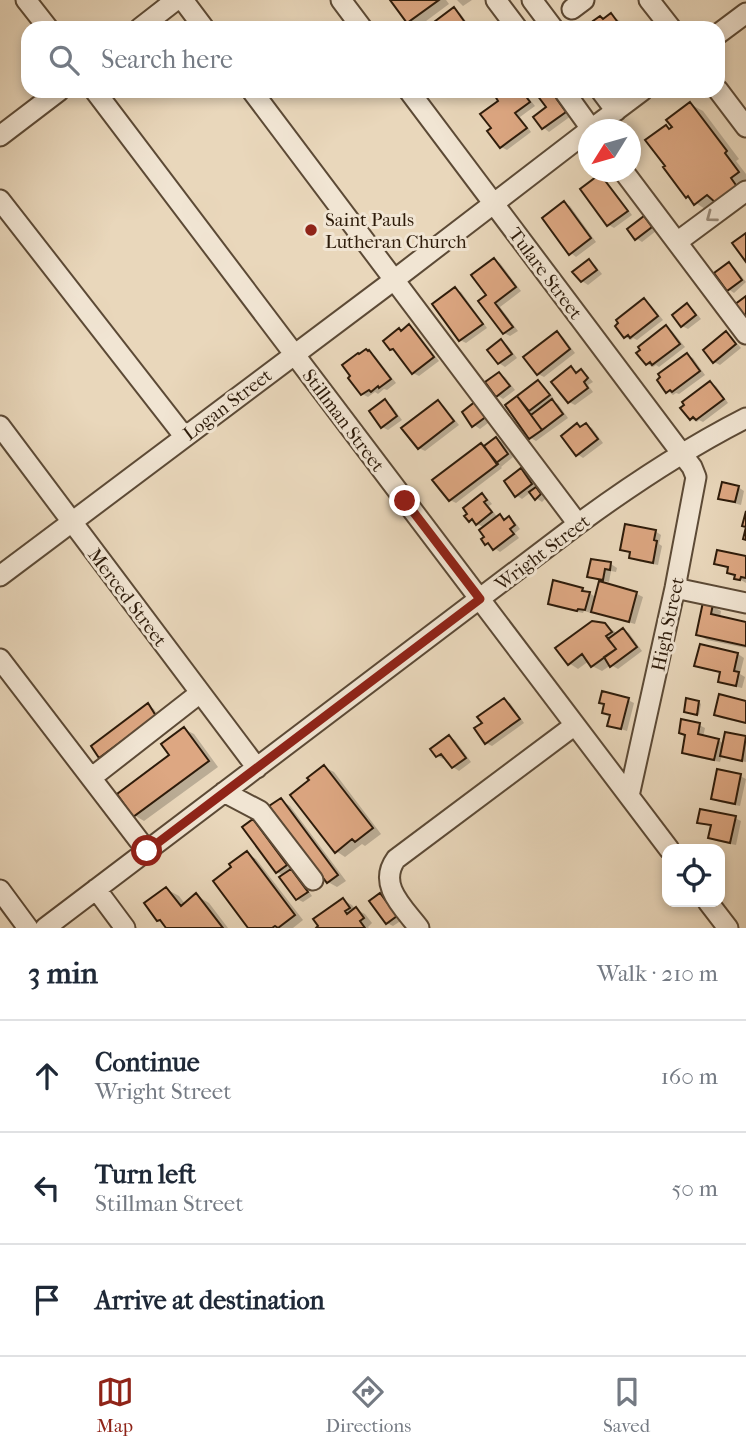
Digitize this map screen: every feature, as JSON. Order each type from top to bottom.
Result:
[{"type":"street","points":[[26,0],[42,21]]},
{"type":"street","points":[[149,21],[176,0]]},
{"type":"street","points":[[183,0],[199,21]]},
{"type":"street","points":[[341,0],[357,21]]},
{"type":"street","points":[[507,15],[530,0],[547,21]]},
{"type":"street","points":[[649,0],[666,21]]},
{"type":"street","points":[[725,29],[746,13]]},
{"type":"street","points":[[0,136],[50,98]]},
{"type":"street","name":"Stillman Street","points":[[100,98],[665,844]]},
{"type":"street","points":[[257,98],[578,524]]},
{"type":"street","name":"Tulare Street","points":[[414,98],[682,454]]},
{"type":"street","points":[[569,98],[583,119]]},
{"type":"street","points":[[606,98],[616,111]]},
{"type":"street","name":"Logan Street","points":[[605,119],[633,98]]},
{"type":"street","points":[[724,98],[746,126]]},
{"type":"street","name":"Logan Street","points":[[0,576],[578,140]]},
{"type":"street","points":[[632,182],[746,334]]},
{"type":"street","points":[[677,242],[746,191]]},
{"type":"street","points":[[0,200],[184,436]]},
{"type":"street","name":"Wright Street","points":[[45,928],[610,500],[682,454],[746,418]]},
{"type":"street","name":"Merced Street","points":[[0,426],[257,768]]},
{"type":"street","name":"High Street","points":[[629,796],[675,588],[696,477],[682,454]]},
{"type":"street","points":[[675,588],[746,603]]},
{"type":"street","points":[[0,659],[147,851]]},
{"type":"street","points":[[91,778],[200,693]]},
{"type":"street","points":[[419,928],[390,887],[389,873],[396,859],[575,725]]},
{"type":"street","points":[[224,792],[260,811],[313,880]]},
{"type":"street","points":[[96,889],[125,928]]},
{"type":"street","points":[[0,890],[28,928]]},
{"type":"street","points":[[712,907],[728,928]]},
{"type":"building","points":[[390,0],[439,0],[410,21],[406,21]]},
{"type":"building","points":[[454,7],[464,21],[435,21]]},
{"type":"building","points":[[611,13],[617,21],[593,21],[600,16],[603,19]]},
{"type":"building","points":[[496,98],[527,98],[530,102],[515,113],[527,128],[500,148],[487,131],[491,128],[480,114],[498,101]]},
{"type":"building","points":[[539,98],[556,98],[566,112],[542,129],[533,117],[546,107]]},
{"type":"building","points":[[690,102],[727,151],[725,153],[739,172],[731,178],[738,188],[717,204],[707,195],[694,205],[688,196],[686,198],[645,140],[666,125],[669,129],[672,127],[666,120]]},
{"type":"building","points":[[589,182],[606,182],[628,211],[607,226],[580,189]]},
{"type":"building","points":[[564,201],[591,238],[569,255],[542,218]]},
{"type":"building","points":[[644,216],[652,227],[635,240],[627,229]]},
{"type":"building","points":[[746,233],[746,262],[732,243]]},
{"type":"building","points":[[494,258],[516,287],[495,303],[513,327],[503,334],[478,301],[486,295],[471,275]]},
{"type":"building","points":[[589,259],[597,270],[581,282],[572,272]]},
{"type":"building","points":[[729,262],[742,280],[727,291],[714,273]]},
{"type":"building","points":[[455,287],[483,324],[459,341],[432,304]]},
{"type":"building","points":[[746,296],[746,317],[744,319],[734,305]]},
{"type":"building","points":[[644,298],[658,316],[630,338],[628,335],[624,338],[615,326],[618,323],[616,320]]},
{"type":"building","points":[[687,303],[696,315],[681,327],[672,315]]},
{"type":"building","points":[[409,324],[434,357],[412,374],[393,349],[390,350],[383,341],[399,328],[401,331]]},
{"type":"building","points":[[666,325],[680,344],[652,365],[650,362],[646,365],[636,353],[640,350],[638,347]]},
{"type":"building","points":[[557,331],[570,349],[537,375],[523,357]]},
{"type":"building","points":[[726,331],[736,344],[713,363],[703,350]]},
{"type":"building","points":[[501,339],[512,354],[498,364],[487,350]]},
{"type":"building","points":[[366,349],[391,379],[379,388],[378,386],[361,395],[342,365]]},
{"type":"building","points":[[687,353],[700,371],[672,392],[670,390],[666,393],[657,380],[660,377],[658,374]]},
{"type":"building","points":[[571,366],[576,373],[581,369],[588,378],[584,382],[588,388],[568,403],[551,382]]},
{"type":"building","points":[[499,372],[510,386],[496,397],[485,382]]},
{"type":"building","points":[[538,380],[550,395],[529,411],[517,396]]},
{"type":"building","points":[[710,381],[724,399],[696,420],[693,417],[690,420],[680,408],[684,405],[682,402]]},
{"type":"building","points":[[517,396],[542,430],[529,439],[505,405]]},
{"type":"building","points":[[385,399],[397,416],[381,428],[369,411]]},
{"type":"building","points":[[552,399],[563,414],[542,430],[531,415]]},
{"type":"building","points":[[438,400],[454,421],[418,449],[401,428]]},
{"type":"building","points":[[476,401],[487,416],[472,427],[462,412]]},
{"type":"building","points":[[577,423],[580,427],[586,423],[598,439],[576,456],[561,436]]},
{"type":"building","points":[[496,437],[508,454],[496,463],[484,446]]},
{"type":"building","points":[[481,443],[498,464],[449,501],[432,480]]},
{"type":"building","points":[[521,468],[532,484],[515,497],[504,481]]},
{"type":"building","points":[[722,482],[739,486],[735,502],[718,499]]},
{"type":"building","points":[[536,487],[541,494],[535,500],[529,492]]},
{"type":"building","points":[[482,493],[487,500],[484,502],[492,512],[476,525],[472,519],[469,522],[464,516],[467,514],[463,508]]},
{"type":"building","points":[[746,511],[746,527],[742,526]]},
{"type":"building","points":[[500,514],[504,520],[509,516],[515,525],[510,529],[514,534],[493,550],[488,543],[485,545],[479,530]]},
{"type":"building","points":[[625,524],[656,530],[653,563],[629,558],[630,552],[620,550]]},
{"type":"building","points":[[717,550],[746,556],[746,578],[734,579],[735,575],[727,573],[728,567],[714,564]]},
{"type":"building","points":[[591,559],[611,562],[610,570],[605,569],[603,580],[587,577]]},
{"type":"building","points":[[553,580],[590,592],[585,610],[577,611],[548,604]]},
{"type":"building","points":[[599,581],[637,592],[629,622],[591,612]]},
{"type":"building","points":[[703,602],[713,604],[711,614],[746,622],[746,646],[696,635]]},
{"type":"building","points":[[592,621],[605,623],[612,632],[606,636],[616,649],[591,667],[582,654],[568,665],[555,648]]},
{"type":"building","points":[[623,628],[637,647],[610,667],[604,657],[616,649],[608,639]]},
{"type":"building","points":[[700,644],[738,653],[734,671],[739,672],[736,686],[718,682],[720,672],[694,666]]},
{"type":"building","points":[[602,691],[629,698],[621,729],[607,726],[610,715],[602,713],[604,704],[599,703]]},
{"type":"building","points":[[719,694],[746,701],[746,723],[714,715]]},
{"type":"building","points":[[504,698],[520,719],[485,744],[474,728],[482,723],[477,717]]},
{"type":"building","points":[[686,698],[699,701],[697,715],[684,712]]},
{"type":"building","points":[[148,703],[156,716],[99,758],[91,746]]},
{"type":"building","points":[[681,719],[700,723],[698,734],[719,739],[714,760],[682,753],[685,735],[679,733]]},
{"type":"building","points":[[184,727],[209,761],[133,817],[117,794],[169,755],[161,744]]},
{"type":"building","points":[[725,732],[746,736],[742,761],[720,756]]},
{"type":"building","points":[[449,735],[466,758],[452,768],[441,754],[436,757],[430,749]]},
{"type":"building","points":[[324,765],[373,828],[355,842],[352,839],[335,853],[290,795]]},
{"type":"building","points":[[717,769],[741,774],[735,804],[711,799]]},
{"type":"building","points":[[281,798],[338,875],[327,883],[269,806]]},
{"type":"building","points":[[700,809],[736,816],[730,843],[708,838],[711,825],[697,823]]},
{"type":"building","points":[[253,819],[287,865],[276,873],[242,827]]},
{"type":"building","points":[[247,851],[295,915],[278,928],[248,928],[213,881],[231,867],[229,864]]},
{"type":"building","points":[[291,869],[308,892],[296,900],[279,877]]},
{"type":"building","points":[[166,887],[181,906],[196,893],[223,928],[166,928],[160,920],[157,921],[144,903]]},
{"type":"building","points":[[380,893],[397,916],[386,924],[369,901]]},
{"type":"building","points":[[343,898],[350,908],[345,911],[347,914],[356,907],[364,918],[360,921],[365,928],[316,928],[318,926],[313,919]]},
{"type":"place","name":"Saint Pauls Lutheran Church","points":[[311,230]]},
{"type":"route","points":[[147,851],[480,599],[405,501]]}]
